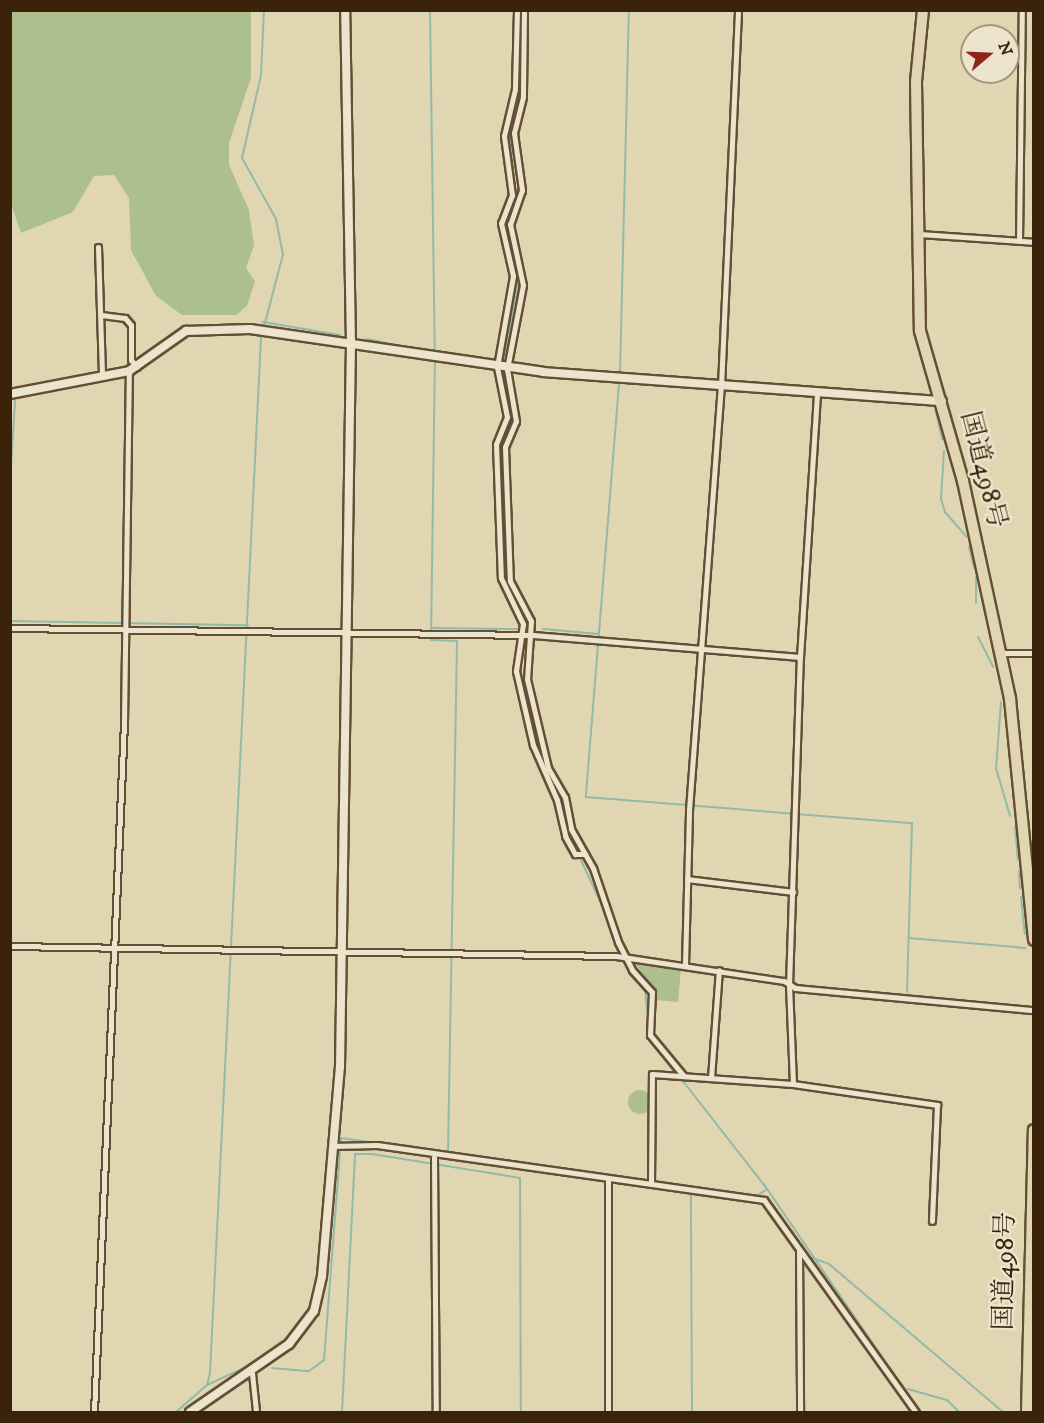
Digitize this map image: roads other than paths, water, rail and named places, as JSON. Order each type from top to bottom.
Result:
[{"type":"highway","name":"国道498号","points":[[923,10],[916,82],[916,234],[920,331],[942,401],[1000,653],[1014,728],[1034,940]]},
{"type":"highway","name":"国道498号","points":[[1027,1413],[1034,1130]]},
{"type":"street","points":[[190,1413],[290,1344],[317,1302],[340,1067],[351,344],[345,10]]},
{"type":"street","points":[[517,10],[515,89],[504,135],[512,195],[501,223],[513,276],[497,367],[507,417],[496,444],[501,578],[523,624],[516,671],[532,746],[575,854],[585,854]]},
{"type":"street","points":[[524,10],[524,96],[514,133],[522,190],[510,224],[523,285],[507,369],[516,408],[505,447],[510,581],[532,635],[526,679],[540,743],[627,958],[652,992],[650,1035],[683,1075]]},
{"type":"street","points":[[685,965],[689,810],[721,386],[738,10]]},
{"type":"street","points":[[1019,242],[1022,10]]},
{"type":"street","points":[[916,234],[1034,243]]},
{"type":"street","points":[[98,247],[102,377]]},
{"type":"street","points":[[94,1413],[126,628],[133,369],[131,325],[125,318],[101,315]]},
{"type":"street","points":[[10,394],[133,369],[186,331],[256,330],[507,369],[817,394],[942,401]]},
{"type":"street","points":[[793,1084],[789,985],[800,657],[817,394]]},
{"type":"street","points":[[10,627],[532,635],[800,657]]},
{"type":"street","points":[[1000,653],[1034,653]]},
{"type":"street","points":[[687,879],[793,892]]},
{"type":"street","points":[[10,946],[616,956],[719,970],[789,985],[1034,1010]]},
{"type":"street","points":[[711,1078],[719,970]]},
{"type":"street","points":[[651,1184],[652,1074],[793,1084],[937,1105],[932,1221]]},
{"type":"street","points":[[332,1146],[377,1145],[434,1156],[764,1200],[916,1413]]},
{"type":"street","points":[[434,1156],[436,1413]]},
{"type":"street","points":[[608,1180],[608,1413]]},
{"type":"street","points":[[799,1249],[800,1413]]},
{"type":"street","points":[[252,1372],[256,1413]]},
{"type":"waterway","points":[[176,1412],[207,1385],[210,1373],[261,338],[283,255],[276,219],[242,158],[261,75],[264,10]]},
{"type":"waterway","points":[[430,10],[435,350]]},
{"type":"waterway","points":[[503,362],[518,284],[506,219],[516,197],[509,127],[519,97],[521,10]]},
{"type":"waterway","points":[[620,373],[629,10]]},
{"type":"waterway","points":[[263,322],[340,335]]},
{"type":"waterway","points":[[367,339],[435,353]]},
{"type":"waterway","points":[[272,1368],[309,1371],[324,1360],[341,1138],[448,1153],[457,641],[431,640],[435,359]]},
{"type":"waterway","points":[[502,373],[510,398]]},
{"type":"waterway","points":[[619,384],[586,797],[912,823],[907,992]]},
{"type":"waterway","points":[[10,481],[15,401]]},
{"type":"waterway","points":[[503,434],[512,412]]},
{"type":"waterway","points":[[936,412],[942,439]]},
{"type":"waterway","points":[[501,439],[503,463]]},
{"type":"waterway","points":[[944,451],[941,499],[945,512],[967,537]]},
{"type":"waterway","points":[[501,501],[505,486]]},
{"type":"waterway","points":[[501,519],[506,542]]},
{"type":"waterway","points":[[969,547],[974,567]]},
{"type":"waterway","points":[[506,584],[507,560]]},
{"type":"waterway","points":[[976,577],[976,603]]},
{"type":"waterway","points":[[519,610],[528,632],[520,663],[522,686],[540,755]]},
{"type":"waterway","points":[[10,621],[248,625]]},
{"type":"waterway","points":[[432,628],[518,629]]},
{"type":"waterway","points":[[543,629],[599,634]]},
{"type":"waterway","points":[[978,637],[993,667]]},
{"type":"waterway","points":[[1001,702],[996,768],[1010,816]]},
{"type":"waterway","points":[[553,785],[567,830],[605,912]]},
{"type":"waterway","points":[[1015,827],[1018,860]]},
{"type":"waterway","points":[[1019,871],[1020,888]]},
{"type":"waterway","points":[[1021,897],[1025,934]]},
{"type":"waterway","points":[[614,937],[619,954]]},
{"type":"waterway","points":[[909,938],[1026,948]]},
{"type":"waterway","points":[[622,959],[631,972]]},
{"type":"waterway","points":[[645,987],[649,1036]]},
{"type":"waterway","points":[[661,1053],[765,1186],[920,1412]]},
{"type":"waterway","points":[[654,1178],[656,1081]]},
{"type":"waterway","points":[[342,1412],[355,1154],[372,1154],[520,1178],[521,1412]]},
{"type":"waterway","points":[[628,1178],[646,1180]]},
{"type":"waterway","points":[[758,1195],[766,1190]]},
{"type":"waterway","points":[[692,1412],[691,1194],[749,1202]]},
{"type":"waterway","points":[[812,1258],[829,1264],[1003,1412]]},
{"type":"waterway","points":[[207,1385],[248,1366]]},
{"type":"waterway","points":[[908,1389],[947,1400],[959,1412]]}]
